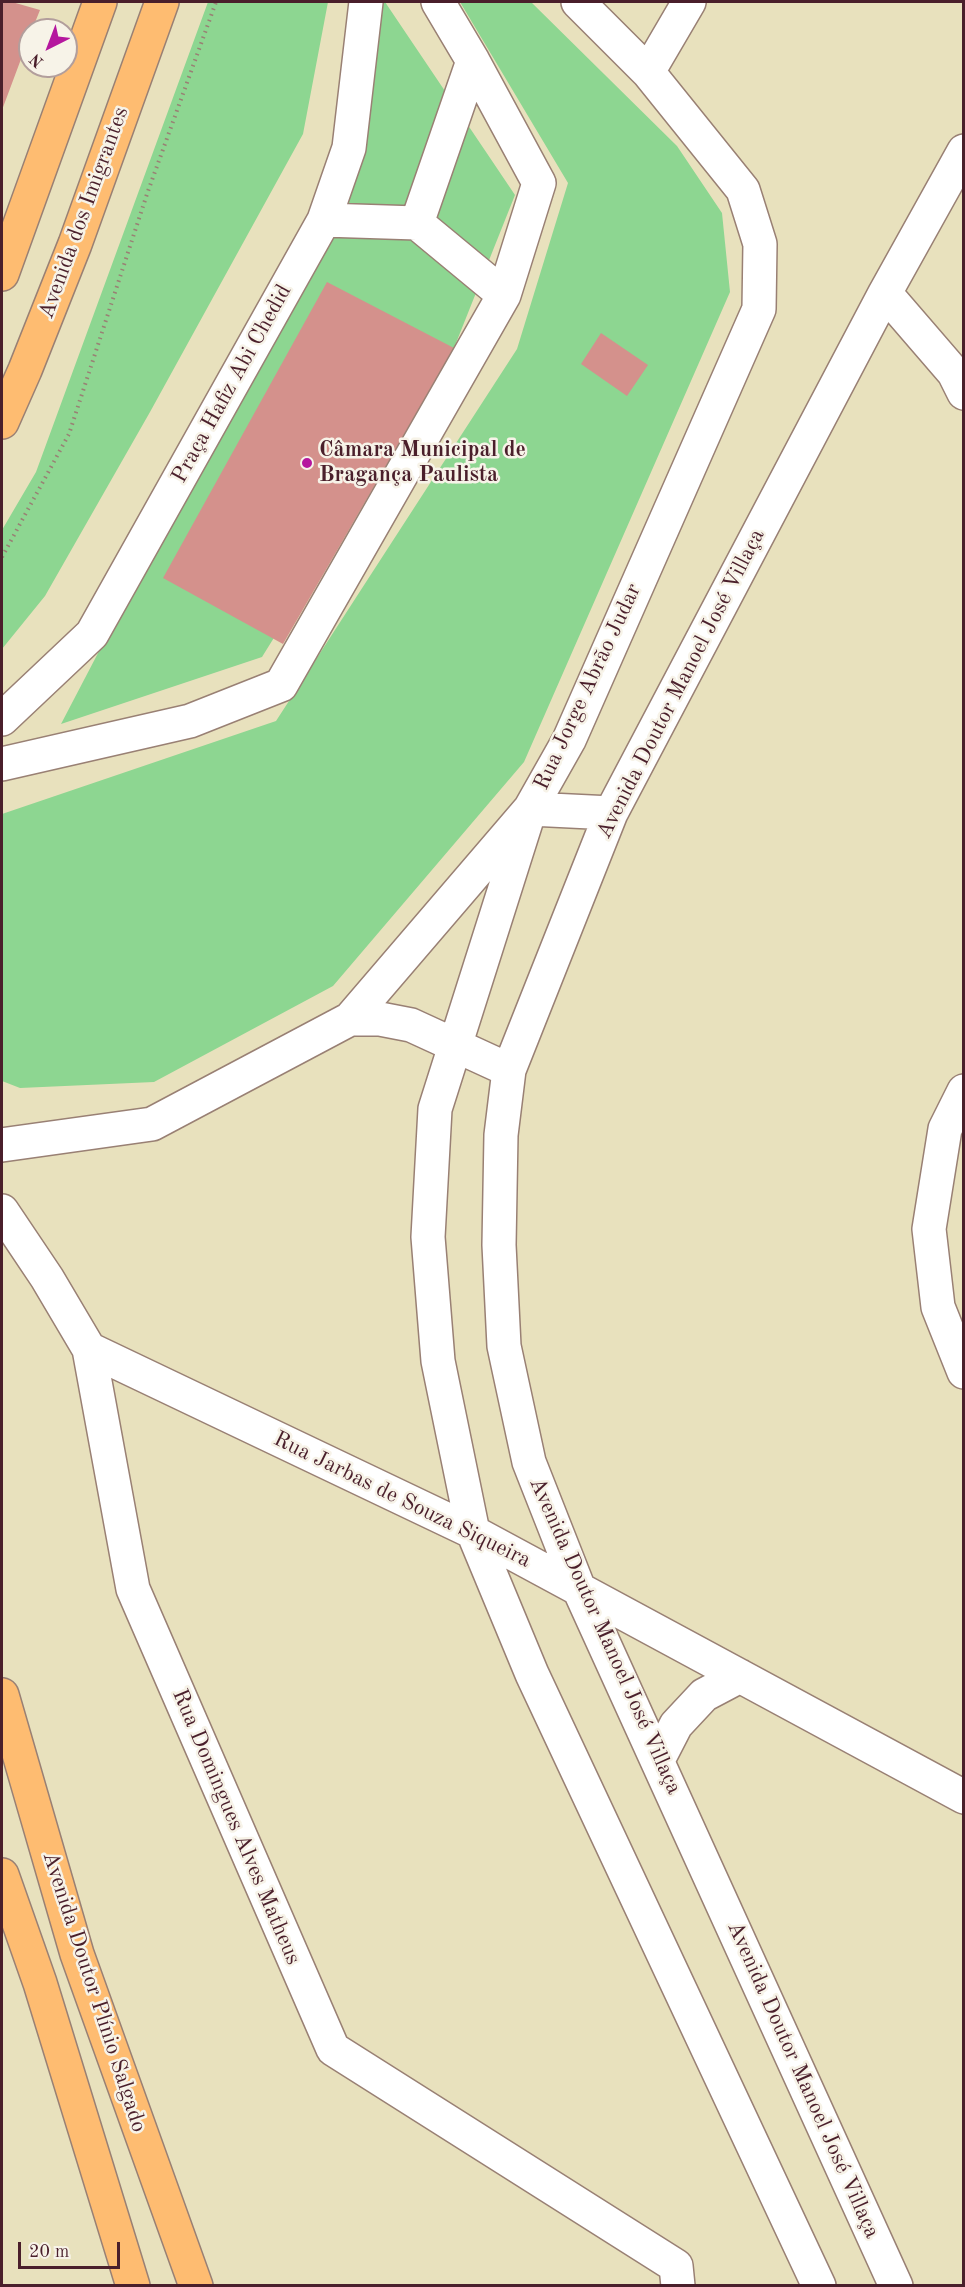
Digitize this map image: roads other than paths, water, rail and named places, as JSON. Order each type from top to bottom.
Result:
[{"type":"main road","points":[[2,274],[100,2]]},
{"type":"main road","name":"Avenida dos Imigrantes","points":[[2,422],[75,244],[162,2]]},
{"type":"main road","name":"Avenida Doutor Plínio Salgado","points":[[2,1695],[77,1954],[196,2286]]},
{"type":"main road","points":[[2,1875],[40,1983],[133,2286]]},
{"type":"street","name":"Praça Hafiz Abi Chedid","points":[[2,719],[92,634],[324,220],[349,148],[366,2]]},
{"type":"street","points":[[2,764],[190,721],[281,685],[504,296],[539,183],[473,61],[438,2]]},
{"type":"street","name":"Rua Jorge Abrão Judar","points":[[2,1146],[152,1124],[350,1019],[530,809],[569,740],[759,309],[760,244],[743,190],[648,72],[578,2]]},
{"type":"street","points":[[648,72],[689,2]]},
{"type":"street","points":[[417,223],[473,61]]},
{"type":"street","name":"Avenida Doutor Manoel José Villaça","points":[[896,2286],[579,1589],[529,1462],[504,1347],[499,1245],[501,1135],[509,1070],[611,813],[885,293],[963,151]]},
{"type":"street","points":[[324,220],[417,223],[504,296]]},
{"type":"street","points":[[885,293],[954,373],[963,393]]},
{"type":"street","points":[[611,813],[530,809],[435,1109],[428,1237],[438,1361],[473,1532],[532,1674],[819,2286]]},
{"type":"street","points":[[350,1019],[380,1019],[411,1025],[509,1070]]},
{"type":"street","points":[[963,1091],[945,1129],[929,1229],[938,1307],[963,1372]]},
{"type":"street","name":"Rua Domingues Alves Matheus","points":[[2,1211],[47,1278],[89,1349],[133,1589],[333,2049],[676,2265],[678,2286]]},
{"type":"street","name":"Rua Jarbas de Souza Siqueira","points":[[89,1349],[473,1532],[963,1797]]},
{"type":"street","points":[[658,1760],[676,1725],[704,1695],[740,1676]]},
{"type":"place","name":"Câmara Municipal de Bragança Paulista","points":[[307,463]]}]
